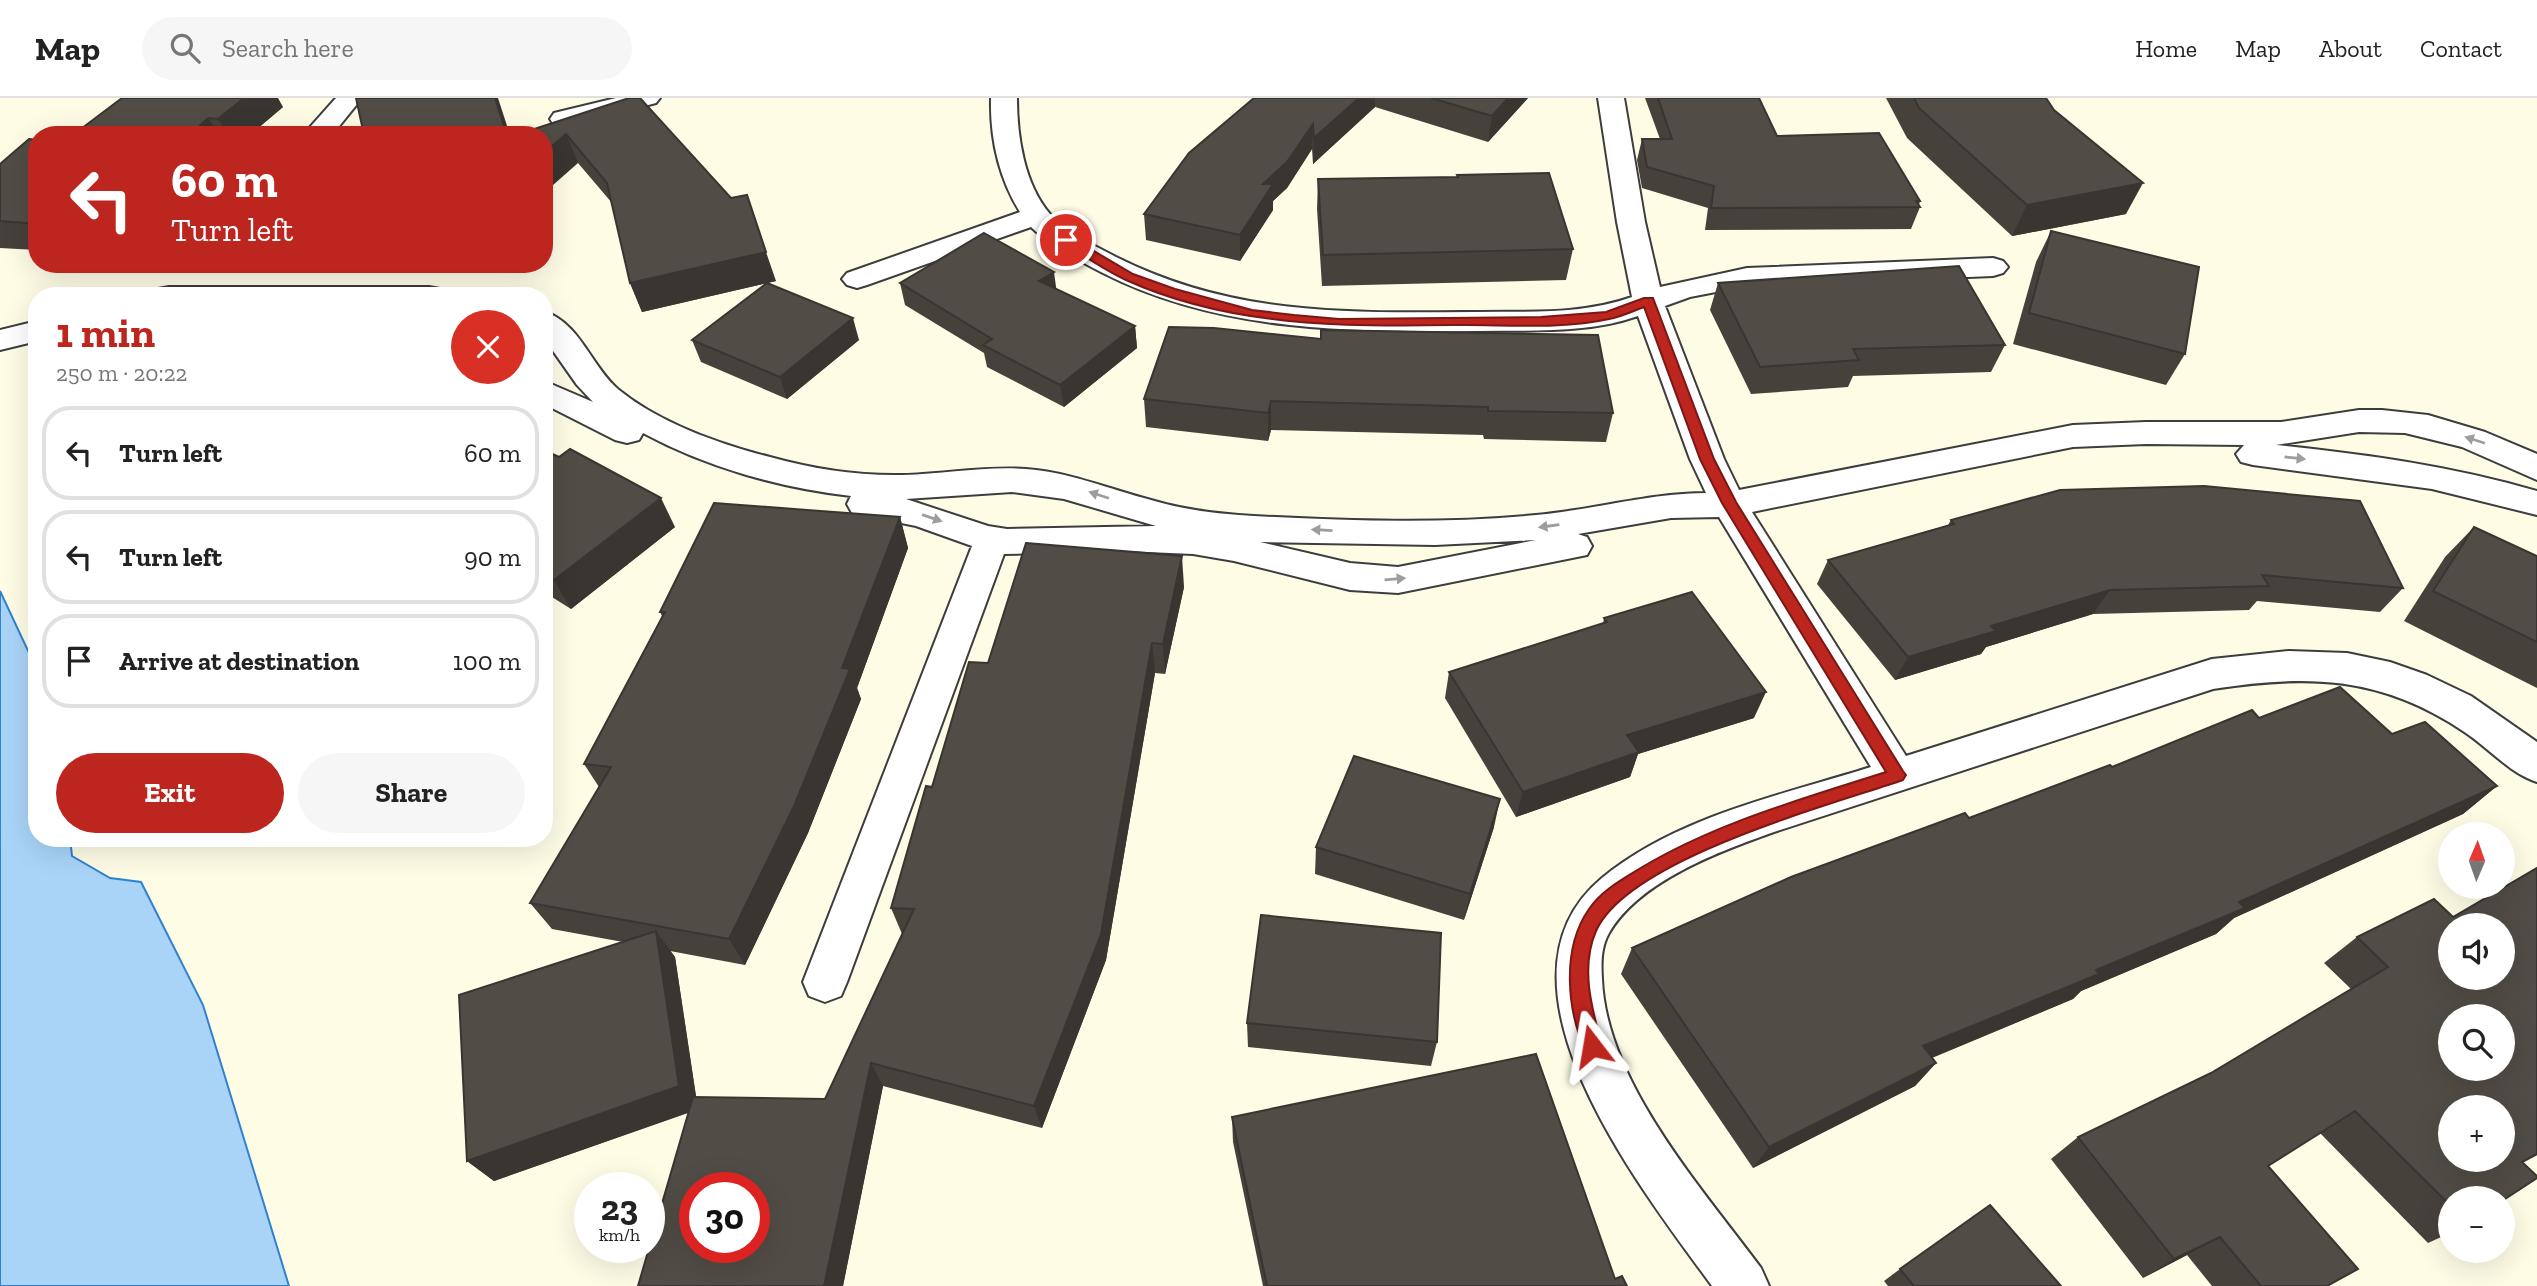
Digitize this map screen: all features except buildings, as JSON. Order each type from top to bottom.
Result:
[{"type":"street","points":[[326,126],[349,98]]},
{"type":"street","points":[[563,119],[647,98]]},
{"type":"street","points":[[1004,98],[1003,111],[1011,155],[1037,216],[1078,248],[1129,277],[1170,292],[1251,314],[1339,323],[1541,321],[1608,316],[1683,289],[1747,277],[1993,267]]},
{"type":"street","points":[[1611,98],[1631,222],[1648,301],[1707,459],[1729,503],[1897,775]]},
{"type":"street","points":[[857,279],[1037,216]]},
{"type":"street","points":[[553,328],[592,383],[632,414],[719,451],[769,468],[817,479],[898,487],[976,480],[1030,481],[1077,488],[1148,512],[1192,522],[1334,531],[1466,532],[1537,528],[1615,517],[1664,506],[1729,503],[1896,486],[2067,454],[2133,448],[2250,453],[2371,466],[2499,490],[2537,503]]},
{"type":"street","points":[[0,340],[28,333]]},
{"type":"street","points":[[553,395],[649,443],[739,480],[790,494],[930,517],[992,540],[1183,540],[1254,552],[1338,575],[1380,580],[1398,580],[1680,524],[1729,503],[2073,436],[2106,433],[2295,433],[2372,420],[2415,424],[2442,430],[2502,450],[2537,468]]},
{"type":"street","points":[[825,982],[992,540]]},
{"type":"street","points":[[1743,1286],[1640,1142],[1611,1090],[1592,1046],[1580,998],[1579,961],[1586,933],[1595,914],[1618,891],[1681,853],[1760,820],[2212,674],[2286,666],[2365,670],[2435,696],[2475,718],[2511,743],[2537,766]]},
{"type":"water","points":[[0,591],[28,651],[28,847],[71,847],[72,856],[110,878],[141,882],[203,1005],[289,1286],[0,1286]]},
{"type":"route","points":[[1066,240],[1129,277],[1170,292],[1251,314],[1294,319],[1339,323],[1581,319],[1608,316],[1630,310],[1648,301],[1707,459],[1729,503],[1897,775],[1760,820],[1721,836],[1681,853],[1618,891],[1595,914],[1586,933],[1579,961],[1580,998],[1592,1046]]}]
